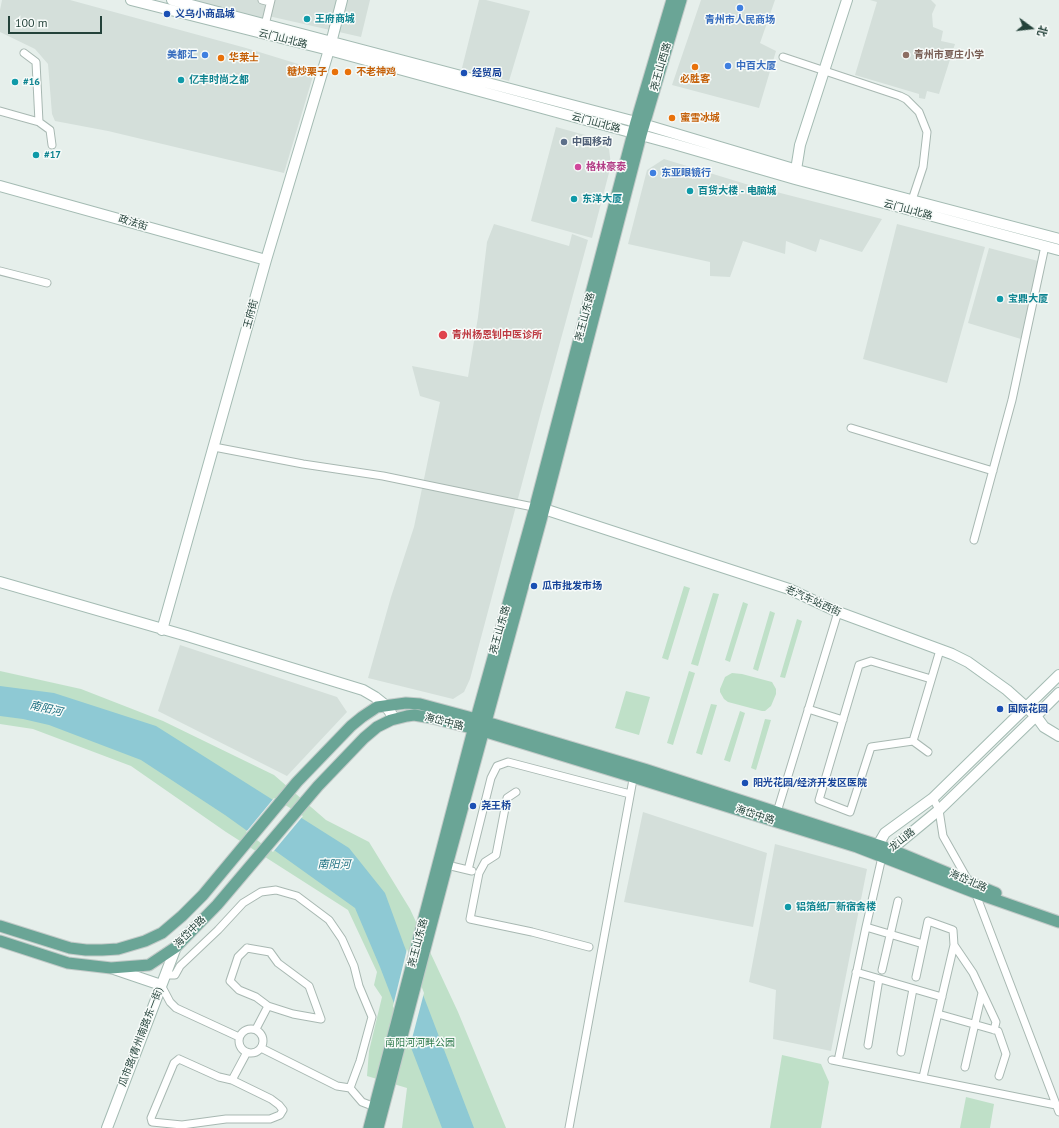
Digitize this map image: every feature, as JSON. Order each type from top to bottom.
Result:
[{"type":"main road","name":"尧王山西路","points":[[638,128],[672,0]]},
{"type":"main road","name":"尧王山西路","points":[[638,128],[681,0]]},
{"type":"main road","name":"尧王山东路","points":[[378,1128],[382,1094],[443,868],[479,725],[539,508],[638,128]]},
{"type":"main road","name":"海岱中路","points":[[0,926],[70,948],[102,950],[118,949],[145,941],[162,933],[182,916],[203,894],[297,782],[351,726],[371,710],[385,705],[406,703],[414,703],[479,725],[635,772],[777,812],[878,845]]},
{"type":"main road","name":"海岱中路","points":[[0,941],[68,963],[111,968],[149,965],[176,947],[217,905],[318,786],[364,738],[377,727],[407,716],[421,716],[479,725]]},
{"type":"main road","name":"海岱中路","points":[[635,772],[857,847],[886,853]]},
{"type":"main road","name":"海岱北路","points":[[878,845],[886,853],[976,893],[1059,922]]},
{"type":"main road","name":"海岱北路","points":[[886,853],[968,880],[994,892],[1059,915]]},
{"type":"main road","name":"尧王山东路","points":[[369,1128],[375,1107],[382,1094]]},
{"type":"street","name":"云门山北路","points":[[131,0],[330,47],[638,128],[1059,250]]},
{"type":"street","name":"云门山北路","points":[[172,0],[266,25],[330,47]]},
{"type":"street","points":[[262,0],[270,1],[266,25]]},
{"type":"street","name":"王府街","points":[[162,630],[266,260],[330,47],[342,0]]},
{"type":"street","points":[[796,174],[800,145],[847,0]]},
{"type":"street","points":[[24,53],[36,62],[39,122]]},
{"type":"street","points":[[783,57],[900,96],[906,99],[919,112],[927,132],[923,167],[912,200]]},
{"type":"street","points":[[0,111],[39,122],[50,130],[52,145]]},
{"type":"street","name":"云门山北路","points":[[796,174],[912,200],[1059,239]]},
{"type":"street","name":"政法街","points":[[0,186],[266,260]]},
{"type":"street","points":[[974,540],[1012,400],[1045,246]]},
{"type":"street","points":[[0,271],[47,283]]},
{"type":"street","points":[[851,428],[993,471]]},
{"type":"street","points":[[214,447],[303,464],[382,476],[539,508]]},
{"type":"street","name":"老汽车站西街","points":[[539,508],[788,589],[838,612],[968,662],[1007,690],[1036,716],[1044,727],[1059,736]]},
{"type":"street","points":[[0,582],[363,690],[375,696],[385,705],[396,719]]},
{"type":"street","points":[[777,812],[838,612]]},
{"type":"street","points":[[913,741],[940,650]]},
{"type":"street","points":[[928,752],[913,741],[871,747],[850,812],[819,800],[859,665],[871,661],[931,679]]},
{"type":"street","name":"龙山路","points":[[878,845],[885,833],[933,798],[1059,675]]},
{"type":"street","name":"龙山路","points":[[886,853],[939,810],[1059,693]]},
{"type":"street","points":[[808,709],[843,720]]},
{"type":"street","points":[[468,870],[491,778],[497,766],[508,762],[630,794]]},
{"type":"street","points":[[569,1128],[635,772]]},
{"type":"street","points":[[516,792],[507,798],[496,855],[485,862],[479,873],[470,919],[532,932],[589,947]]},
{"type":"street","points":[[933,798],[939,810],[943,836],[976,893],[1058,1108]]},
{"type":"street","points":[[886,853],[866,927],[835,1060],[923,1077],[1058,1108]]},
{"type":"street","points":[[443,868],[468,870],[479,873]]},
{"type":"street","points":[[166,975],[175,975],[180,966],[218,930],[243,903],[261,892],[276,890],[298,896],[329,920],[342,939],[354,966],[359,986],[372,1017],[360,1061],[350,1088]]},
{"type":"street","points":[[882,970],[898,900]]},
{"type":"street","points":[[916,977],[928,921],[953,930],[954,945],[923,1077]]},
{"type":"street","points":[[866,927],[923,944]]},
{"type":"street","points":[[954,945],[973,973],[996,1022],[994,1030]]},
{"type":"street","name":"瓜市路(青州南路东一街)","points":[[107,1128],[176,947]]},
{"type":"street","points":[[247,948],[270,952],[278,963],[309,986],[321,1019],[293,1014],[268,1006],[256,997],[239,990],[230,981],[238,957],[247,948]]},
{"type":"street","points":[[111,968],[161,985],[170,1002],[176,1008],[239,1037]]},
{"type":"street","points":[[856,972],[942,997]]},
{"type":"street","points":[[868,1046],[879,979]]},
{"type":"street","points":[[901,1052],[913,989]]},
{"type":"street","points":[[966,1067],[982,993]]},
{"type":"street","points":[[256,1030],[268,1006]]},
{"type":"street","points":[[938,1014],[998,1031],[1006,1054],[999,1076]]},
{"type":"street","points":[[249,1028],[256,1030],[263,1038],[261,1048],[254,1052],[244,1051],[240,1045],[239,1037],[249,1028]]},
{"type":"street","points":[[261,1048],[337,1086],[350,1088],[362,1102],[375,1107]]},
{"type":"street","points":[[232,1080],[247,1052]]},
{"type":"street","points":[[179,1059],[219,1077],[232,1080],[272,1099],[280,1105],[283,1110],[280,1115],[270,1119],[226,1119],[182,1124],[152,1122],[151,1118],[174,1063],[179,1059]]},
{"type":"shaded area","name":"亿丰时尚之都","points":[[2,0],[70,0],[246,48],[308,67],[313,76],[284,173],[108,131],[55,121],[52,114],[48,64],[35,49],[0,32],[0,10]]},
{"type":"shaded area","name":"王府商城","points":[[187,0],[370,0],[361,37],[264,15],[263,20]]},
{"type":"shaded area","points":[[479,0],[486,0],[530,11],[509,81],[462,68]]},
{"type":"shaded area","points":[[701,0],[775,0],[760,43],[776,51],[759,108],[672,85]]},
{"type":"shaded area","name":"青州市夏庄小学","points":[[870,0],[931,0],[936,5],[932,14],[933,27],[943,31],[941,41],[955,44],[939,94],[927,91],[925,99],[919,98],[919,94],[855,75],[877,2]]},
{"type":"shaded area","points":[[556,127],[596,138],[609,149],[611,165],[592,238],[531,221]]},
{"type":"shaded area","points":[[664,159],[749,185],[882,219],[862,252],[820,239],[816,252],[786,241],[785,254],[743,241],[730,277],[710,276],[710,262],[628,244],[647,170]]},
{"type":"shaded area","points":[[494,224],[569,246],[572,234],[588,240],[470,679],[464,692],[453,699],[368,678],[391,597],[414,527],[440,402],[420,396],[412,366],[468,377],[478,317],[487,242]]},
{"type":"shaded area","points":[[897,224],[985,247],[947,383],[863,359]]},
{"type":"shaded area","points":[[989,248],[1038,261],[1021,339],[968,323]]},
{"type":"shaded area","points":[[180,645],[337,697],[347,712],[287,776],[158,711]]},
{"type":"shaded area","points":[[643,812],[767,853],[753,927],[624,902]]},
{"type":"shaded area","points":[[775,844],[867,869],[831,1051],[773,1039],[776,990],[749,982]]},
{"type":"green space","points":[[684,586],[690,588],[668,660],[662,658]]},
{"type":"green space","points":[[713,593],[719,594],[698,666],[691,664]]},
{"type":"green space","points":[[743,602],[748,604],[730,662],[725,660]]},
{"type":"green space","points":[[770,611],[775,613],[758,671],[753,669]]},
{"type":"green space","points":[[797,619],[802,621],[785,678],[780,677]]},
{"type":"green space","name":"南阳河河畔公园","points":[[0,671],[81,689],[163,721],[274,775],[326,820],[369,842],[410,909],[458,1012],[506,1128],[402,1128],[407,1088],[367,1076],[369,1051],[382,997],[374,985],[377,972],[348,910],[226,832],[131,766],[33,729],[0,724]]},
{"type":"green space","points":[[689,671],[695,673],[673,745],[667,743]]},
{"type":"green space","points":[[732,673],[742,674],[772,682],[776,689],[776,694],[771,706],[765,711],[762,711],[728,702],[724,699],[720,689],[725,677]]},
{"type":"green space","points":[[626,691],[650,697],[639,735],[615,728]]},
{"type":"green space","points":[[711,704],[717,705],[702,755],[696,753]]},
{"type":"green space","points":[[740,711],[745,713],[730,762],[724,760]]},
{"type":"green space","points":[[765,719],[771,720],[756,770],[751,768]]},
{"type":"green space","points":[[782,1055],[821,1064],[829,1082],[821,1128],[770,1128]]},
{"type":"green space","points":[[966,1097],[994,1104],[990,1128],[960,1128]]},
{"type":"water","name":"南阳河","points":[[0,686],[54,693],[156,726],[349,848],[385,893],[474,1128],[442,1128],[380,967],[355,908],[225,815],[141,760],[49,725],[23,719],[0,716]]},
{"type":"pier","points":[[274,798],[303,816],[273,852],[246,832]]},
{"type":"pier","points":[[407,949],[424,993],[409,1050],[393,1006]]},
{"type":"place","name":"青州市人民商场","points":[[740,8]]},
{"type":"place","name":"义乌小商品城","points":[[167,14]]},
{"type":"place","name":"王府商城","points":[[307,19]]},
{"type":"place","name":"美都汇","points":[[205,55]]},
{"type":"place","name":"青州市夏庄小学","points":[[906,55]]},
{"type":"place","name":"华莱士","points":[[221,58]]},
{"type":"place","name":"中百大厦","points":[[728,66]]},
{"type":"place","name":"必胜客","points":[[695,67]]},
{"type":"place","name":"糖炒栗子","points":[[335,72]]},
{"type":"place","name":"不老神鸡","points":[[348,72]]},
{"type":"place","name":"经贸局","points":[[464,73]]},
{"type":"place","name":"亿丰时尚之都","points":[[181,80]]},
{"type":"place","name":"#16","points":[[15,82]]},
{"type":"place","name":"蜜雪冰城","points":[[672,118]]},
{"type":"place","name":"中国移动","points":[[564,142]]},
{"type":"place","name":"#17","points":[[36,155]]},
{"type":"place","name":"格林豪泰","points":[[578,167]]},
{"type":"place","name":"东亚眼镜行","points":[[653,173]]},
{"type":"place","name":"百货大楼 - 电脑城","points":[[690,191]]},
{"type":"place","name":"东洋大厦","points":[[574,199]]},
{"type":"place","name":"宝鼎大厦","points":[[1000,299]]},
{"type":"place","name":"青州杨恩钊中医诊所","points":[[443,335]]},
{"type":"place","name":"瓜市批发市场","points":[[534,586]]},
{"type":"place","name":"国际花园","points":[[1000,709]]},
{"type":"place","name":"阳光花园/经济开发区医院","points":[[745,783]]},
{"type":"place","name":"尧王桥","points":[[473,806]]},
{"type":"place","name":"铝箔纸厂新宿舍楼","points":[[788,907]]}]
